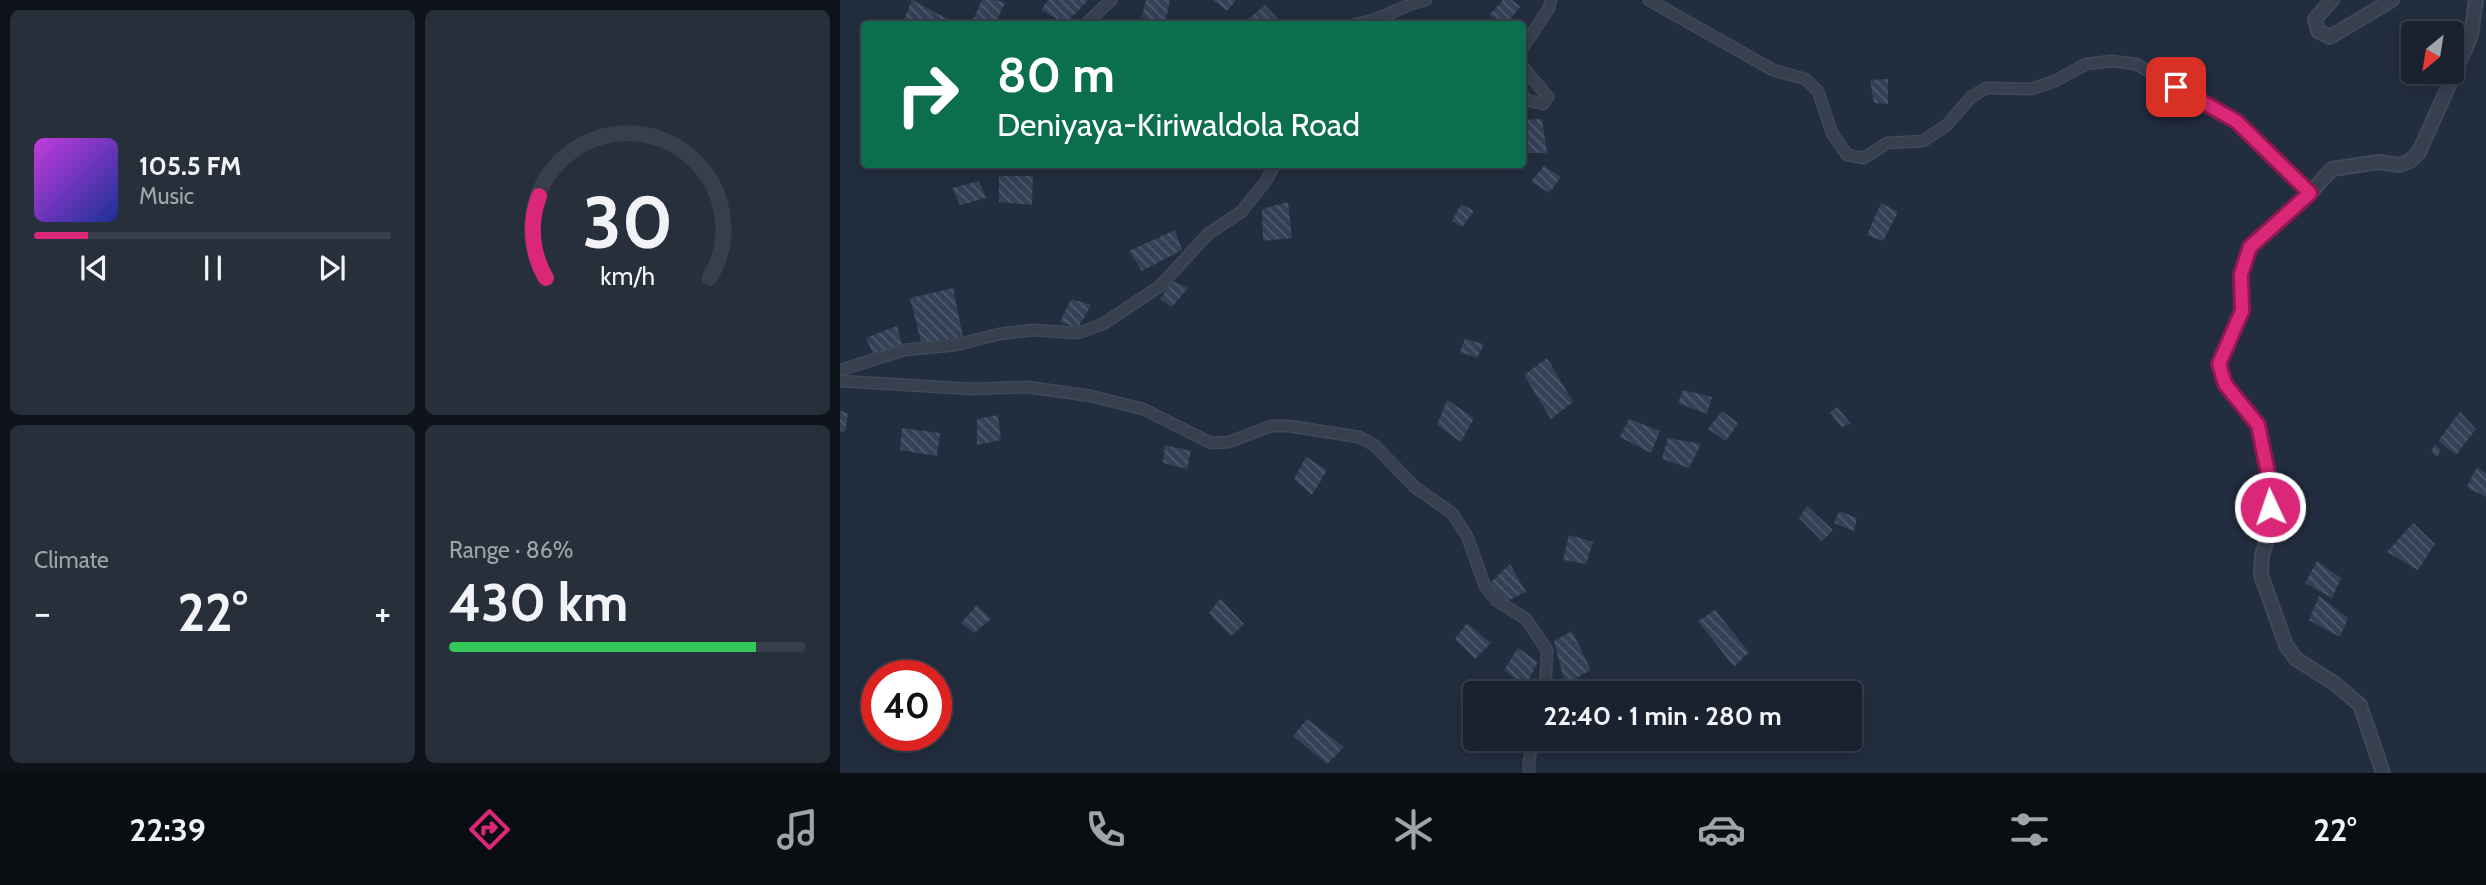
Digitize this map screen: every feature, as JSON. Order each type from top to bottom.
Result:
[{"type":"street","points":[[1089,21],[1111,0]]},
{"type":"street","points":[[1374,21],[1410,3],[1426,0]]},
{"type":"street","points":[[1526,43],[1549,8],[1551,0]]},
{"type":"street","points":[[1649,0],[1773,70],[1805,79],[1818,91],[1832,133],[1847,155],[1864,158],[1887,143],[1923,141],[1947,125],[1970,97],[1986,88],[2031,89],[2055,81],[2086,64],[2111,61],[2137,64],[2236,121],[2310,193]]},
{"type":"street","points":[[2332,0],[2315,19],[2318,31],[2330,37],[2392,0]]},
{"type":"street","points":[[2383,773],[2360,705],[2334,683],[2296,659],[2286,645],[2261,575],[2262,555],[2270,530],[2270,483],[2258,425],[2225,384],[2219,364],[2242,311],[2241,274],[2250,247],[2310,193],[2332,169],[2379,162],[2399,165],[2410,161],[2419,152],[2471,36],[2476,0]]},
{"type":"street","points":[[1526,71],[1548,97],[1543,104],[1526,100]]},
{"type":"street","points":[[840,370],[905,349],[956,345],[999,334],[1034,330],[1078,333],[1103,324],[1160,286],[1208,234],[1241,212],[1273,168]]},
{"type":"street","points":[[840,381],[972,389],[1028,387],[1091,396],[1143,409],[1211,443],[1229,442],[1270,426],[1289,425],[1359,438],[1374,445],[1416,488],[1452,513],[1467,536],[1485,586],[1496,600],[1526,620],[1547,650],[1546,681]]},
{"type":"street","points":[[1529,773],[1531,751]]},
{"type":"building","points":[[912,0],[951,21],[903,21]]},
{"type":"building","points":[[982,0],[1005,3],[996,21],[972,21]]},
{"type":"building","points":[[1048,0],[1088,0],[1069,21],[1061,21],[1041,10]]},
{"type":"building","points":[[1146,0],[1170,0],[1166,21],[1142,17]]},
{"type":"building","points":[[1213,0],[1236,0],[1227,11]]},
{"type":"building","points":[[1503,0],[1512,0],[1520,7],[1509,21],[1501,21],[1489,15]]},
{"type":"building","points":[[1265,5],[1280,21],[1246,21]]},
{"type":"building","points":[[1888,79],[1888,104],[1874,103],[1870,80]]},
{"type":"building","points":[[1542,119],[1547,153],[1526,153],[1526,120]]},
{"type":"building","points":[[1544,166],[1561,177],[1549,193],[1531,181]]},
{"type":"building","points":[[999,176],[1033,176],[1032,205],[999,202]]},
{"type":"building","points":[[979,181],[986,198],[960,205],[952,188]]},
{"type":"building","points":[[1288,202],[1292,238],[1263,241],[1262,209]]},
{"type":"building","points":[[1881,203],[1898,212],[1883,241],[1867,235]]},
{"type":"building","points":[[1461,204],[1474,211],[1462,227],[1452,221]]},
{"type":"building","points":[[1175,230],[1182,250],[1142,271],[1129,251]]},
{"type":"building","points":[[1172,281],[1188,288],[1172,307],[1160,299]]},
{"type":"building","points":[[953,288],[963,337],[921,342],[910,298]]},
{"type":"building","points":[[1071,299],[1091,305],[1078,328],[1060,322]]},
{"type":"building","points":[[897,326],[902,344],[874,355],[866,338]]},
{"type":"building","points":[[1465,339],[1484,344],[1477,358],[1460,352]]},
{"type":"building","points":[[1547,358],[1573,402],[1551,419],[1524,375]]},
{"type":"building","points":[[1683,390],[1712,397],[1707,414],[1678,403]]},
{"type":"building","points":[[1447,400],[1474,418],[1461,442],[1437,425]]},
{"type":"building","points":[[1837,407],[1851,424],[1841,427],[1830,412]]},
{"type":"building","points":[[840,411],[848,413],[845,432],[840,431]]},
{"type":"building","points":[[1722,411],[1738,423],[1726,441],[1708,429]]},
{"type":"building","points":[[2460,412],[2476,429],[2456,455],[2438,441]]},
{"type":"building","points":[[998,415],[1001,440],[977,445],[977,419]]},
{"type":"building","points":[[1629,419],[1660,431],[1651,453],[1620,437]]},
{"type":"building","points":[[902,428],[940,433],[937,456],[900,450]]},
{"type":"building","points":[[1668,438],[1701,444],[1689,468],[1662,459]]},
{"type":"building","points":[[2435,444],[2441,450],[2437,457],[2431,452]]},
{"type":"building","points":[[1165,445],[1191,451],[1187,469],[1163,463]]},
{"type":"building","points":[[1306,457],[1327,470],[1312,495],[1294,479]]},
{"type":"building","points":[[2477,467],[2486,473],[2486,497],[2467,487]]},
{"type":"building","points":[[1807,506],[1833,530],[1822,541],[1799,518]]},
{"type":"building","points":[[1839,511],[1857,518],[1854,531],[1834,523]]},
{"type":"building","points":[[2413,523],[2435,544],[2418,570],[2387,552]]},
{"type":"building","points":[[1569,535],[1593,542],[1586,564],[1563,560]]},
{"type":"building","points":[[2317,561],[2341,578],[2332,598],[2305,583]]},
{"type":"building","points":[[1510,564],[1526,592],[1507,601],[1490,583]]},
{"type":"building","points":[[2319,596],[2348,618],[2340,637],[2309,620]]},
{"type":"building","points":[[1220,599],[1244,624],[1231,636],[1209,613]]},
{"type":"building","points":[[977,605],[991,619],[974,633],[961,623]]},
{"type":"building","points":[[1715,610],[1749,652],[1734,667],[1698,621]]},
{"type":"building","points":[[1467,623],[1491,643],[1475,659],[1455,639]]},
{"type":"building","points":[[1572,631],[1591,670],[1571,681],[1564,681],[1554,641]]},
{"type":"building","points":[[1518,648],[1538,662],[1528,681],[1518,681],[1504,670]]},
{"type":"building","points":[[1307,719],[1344,747],[1327,764],[1293,736]]},
{"type":"route","points":[[2176,87],[2236,121],[2310,193],[2250,247],[2241,274],[2242,311],[2219,364],[2225,384],[2258,425],[2270,483],[2270,507]]}]
